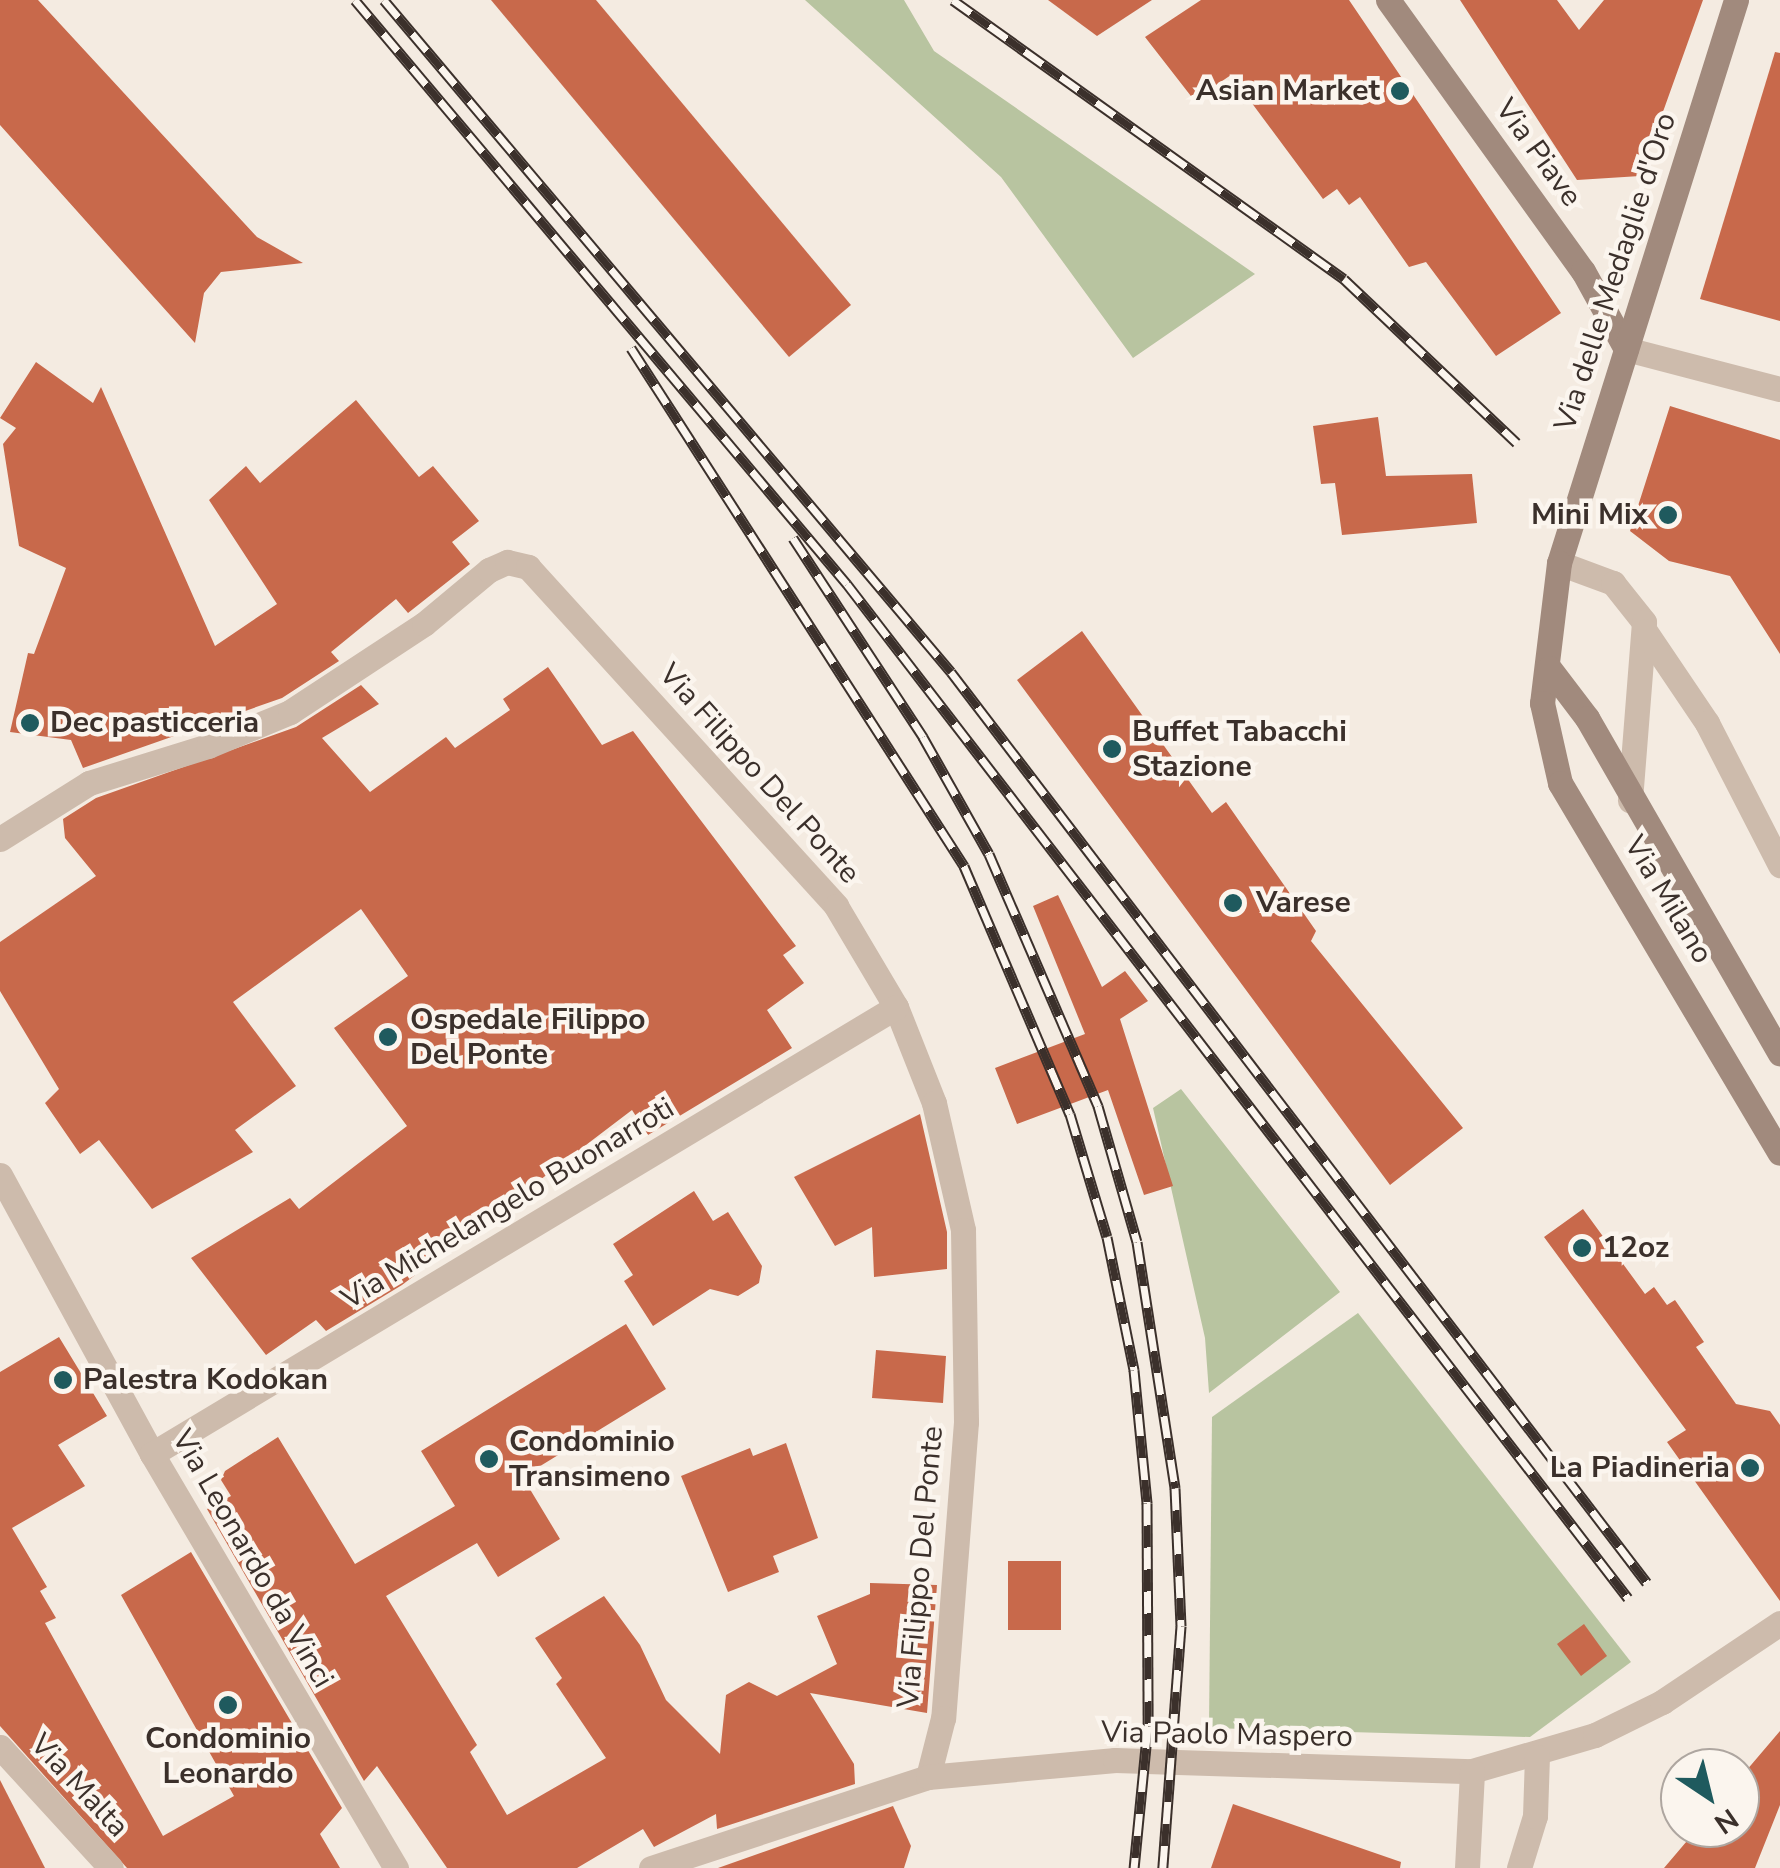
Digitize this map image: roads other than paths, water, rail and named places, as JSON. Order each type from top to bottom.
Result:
[{"type":"main road","name":"Via Piave","points":[[1388,0],[1583,271],[1626,348]]},
{"type":"main road","name":"Via delle Medaglie d'Oro","points":[[1560,563],[1736,0]]},
{"type":"main road","name":"Via Milano","points":[[1560,563],[1548,622],[1549,668],[1542,702],[1546,742],[1560,783],[1780,1152]]},
{"type":"main road","name":"Via Milano","points":[[1549,668],[1587,718],[1630,800],[1780,1054]]},
{"type":"street","points":[[1626,348],[1780,389]]},
{"type":"street","name":"Via Filippo Del Ponte","points":[[0,839],[89,783],[208,746],[290,712],[424,624],[489,570],[521,561],[836,906],[896,1008],[934,1102],[963,1230],[962,1536],[943,1718],[928,1777]]},
{"type":"street","points":[[1560,563],[1612,584],[1638,609],[1645,630],[1707,723],[1780,865]]},
{"type":"street","points":[[1630,800],[1645,630]]},
{"type":"street","name":"Via Michelangelo Buonarroti","points":[[152,1454],[896,1008]]},
{"type":"street","name":"Via Leonardo da Vinci","points":[[0,1176],[152,1454],[396,1868]]},
{"type":"street","name":"Via Paolo Maspero","points":[[651,1868],[928,1777],[1116,1760],[1472,1771],[1536,1757],[1662,1702],[1780,1623]]},
{"type":"street","name":"Via Malta","points":[[0,1747],[111,1868]]},
{"type":"street","points":[[1519,1868],[1535,1816],[1536,1757]]},
{"type":"street","points":[[1467,1868],[1472,1771]]},
{"type":"railway","points":[[355,0],[847,584],[1628,1598]]},
{"type":"railway","points":[[384,0],[951,672],[1647,1583]]},
{"type":"railway","points":[[953,0],[1344,279],[1517,443]]},
{"type":"railway","points":[[631,348],[964,866],[1070,1114],[1107,1237],[1134,1370],[1147,1503],[1148,1726],[1134,1868]]},
{"type":"railway","points":[[793,538],[923,737],[989,854],[1098,1106],[1137,1242],[1175,1488],[1181,1626],[1163,1868]]},
{"type":"place","name":"Asian Market","points":[[1400,91]]},
{"type":"place","name":"Mini Mix","points":[[1668,515]]},
{"type":"place","name":"Dec pasticceria","points":[[30,723]]},
{"type":"place","name":"Buffet Tabacchi Stazione","points":[[1112,749]]},
{"type":"place","name":"Varese","points":[[1233,903]]},
{"type":"place","name":"Ospedale Filippo Del Ponte","points":[[388,1037]]},
{"type":"place","name":"12oz","points":[[1582,1248]]},
{"type":"place","name":"Palestra Kodokan","points":[[63,1380]]},
{"type":"place","name":"Condominio Transimeno","points":[[489,1459]]},
{"type":"place","name":"La Piadineria","points":[[1750,1468]]},
{"type":"place","name":"Condominio Leonardo","points":[[228,1705]]}]
